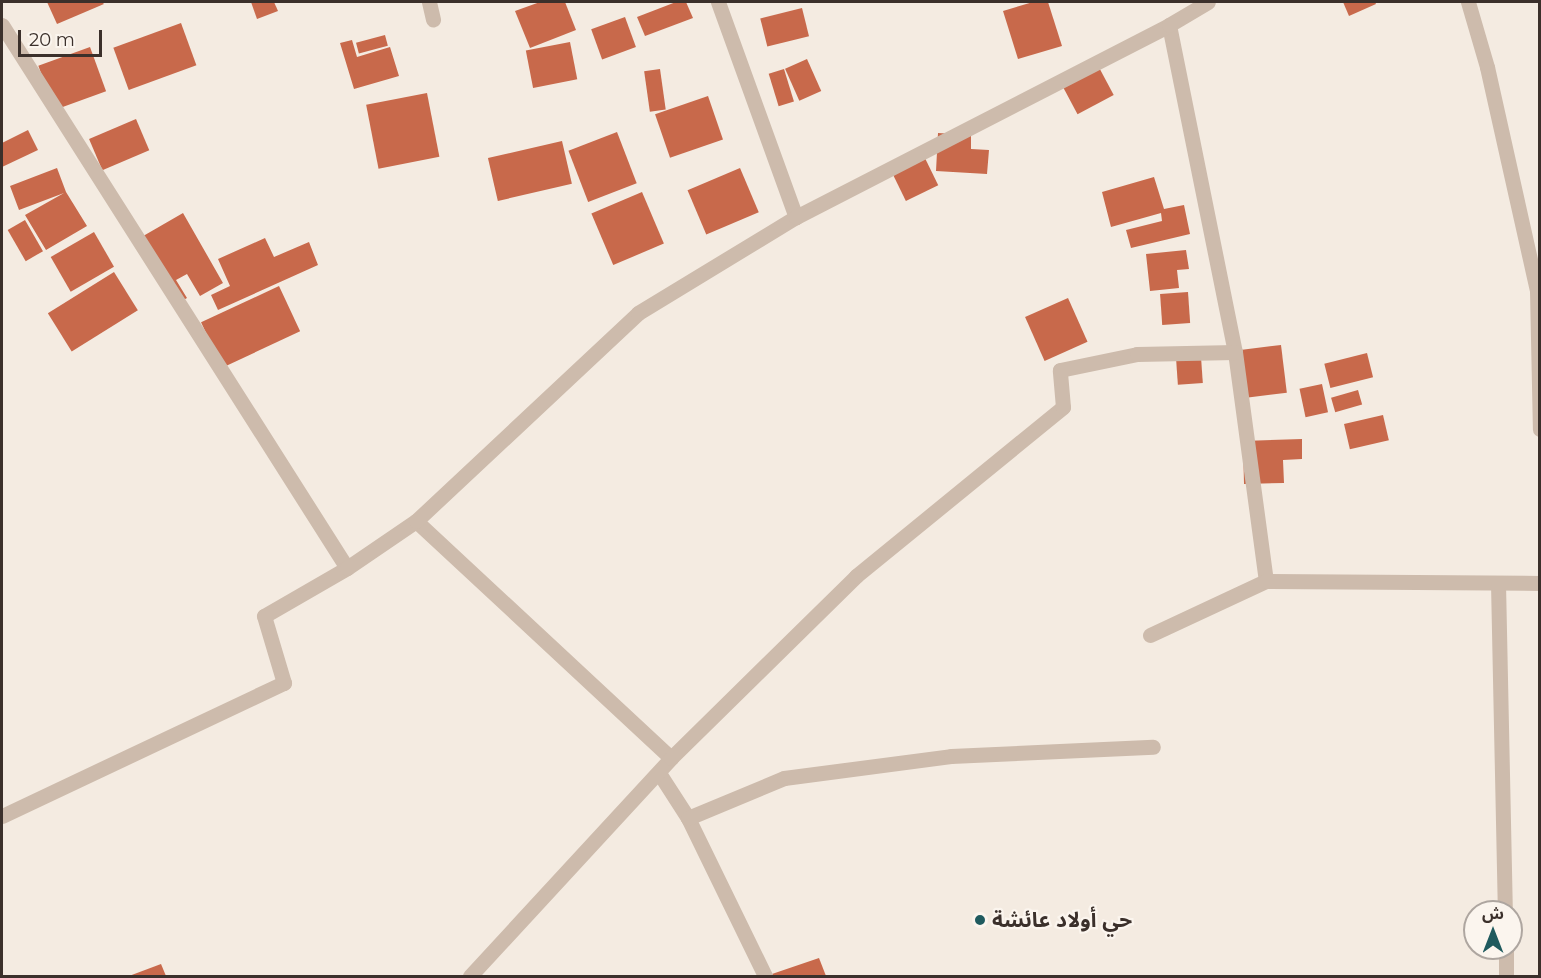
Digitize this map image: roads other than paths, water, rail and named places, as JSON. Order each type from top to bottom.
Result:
[{"type":"street","points":[[429,2],[433,20]]},
{"type":"street","points":[[718,2],[796,217]]},
{"type":"street","points":[[2,816],[284,683],[264,616],[346,568],[416,521],[638,314],[796,217],[1169,25],[1208,2]]},
{"type":"street","points":[[1468,2],[1487,67],[1537,290],[1539,429]]},
{"type":"street","points":[[1169,25],[1235,352],[1266,581]]},
{"type":"street","points":[[2,26],[346,568]]},
{"type":"street","points":[[470,976],[671,758],[856,576],[1063,407],[1060,370],[1137,354],[1235,352]]},
{"type":"street","points":[[416,521],[671,758]]},
{"type":"street","points":[[1150,635],[1266,581],[1539,583]]},
{"type":"street","points":[[1498,583],[1505,900]]},
{"type":"street","points":[[688,818],[784,778],[951,756],[1153,747]]},
{"type":"street","points":[[659,773],[688,818],[765,976]]},
{"type":"street","points":[[1506,960],[1506,976]]},
{"type":"place","name":"حي أولاد عائشة","points":[[980,920]]}]
